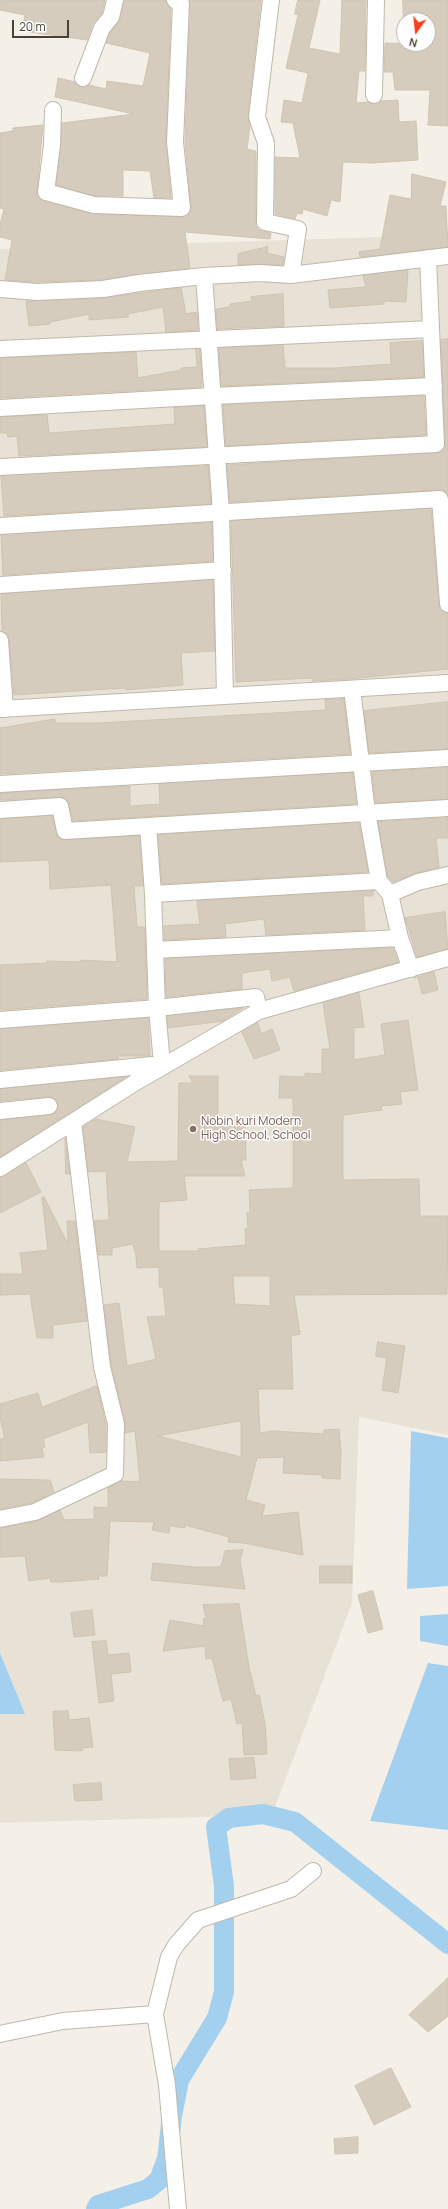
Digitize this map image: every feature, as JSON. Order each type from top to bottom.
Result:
[{"type":"street","points":[[83,78],[102,28],[111,17],[115,0]]},
{"type":"street","points":[[53,110],[52,145],[46,192],[94,204],[182,208],[175,142],[181,4],[175,0]]},
{"type":"street","points":[[271,0],[257,117],[266,143],[265,222],[298,229],[291,275]]},
{"type":"street","points":[[374,95],[376,0]]},
{"type":"street","points":[[0,289],[37,292],[80,291],[204,276],[260,273],[291,275],[448,256]]},
{"type":"street","points":[[0,466],[436,444],[428,258]]},
{"type":"street","points":[[204,276],[221,512],[225,696]]},
{"type":"street","points":[[0,349],[431,329]]},
{"type":"street","points":[[0,408],[212,396],[434,386]]},
{"type":"street","points":[[0,526],[440,499],[448,604]]},
{"type":"street","points":[[0,585],[222,570]]},
{"type":"street","points":[[0,640],[2,709],[448,683]]},
{"type":"street","points":[[352,689],[367,812],[379,881],[390,894],[400,938],[411,969]]},
{"type":"street","points":[[0,784],[448,758]]},
{"type":"street","points":[[0,810],[60,806],[65,831],[367,812],[415,812],[448,808]]},
{"type":"street","points":[[148,826],[153,894],[160,1066]]},
{"type":"street","points":[[390,894],[418,882],[448,875]]},
{"type":"street","points":[[153,894],[379,881]]},
{"type":"street","points":[[155,950],[400,938]]},
{"type":"street","points":[[0,1168],[160,1066],[259,1011],[448,958]]},
{"type":"street","points":[[0,1020],[157,1008],[256,996],[259,1011]]},
{"type":"street","points":[[0,1080],[160,1066]]},
{"type":"street","points":[[0,1111],[49,1106]]},
{"type":"street","points":[[0,1519],[35,1512],[115,1474],[116,1424],[102,1367],[73,1122]]},
{"type":"street","points":[[178,2209],[167,2085],[155,2014],[169,1957],[176,1945],[198,1920],[291,1889],[313,1871]]},
{"type":"street","points":[[0,2034],[64,2021],[155,2014]]},
{"type":"shaded area","points":[[448,235],[448,1435],[359,1417],[352,1603],[272,1815],[0,1823],[0,249]]},
{"type":"water","points":[[411,1431],[448,1438],[448,1586],[407,1589]]},
{"type":"water","points":[[448,1614],[448,1646],[420,1641],[420,1616]]},
{"type":"water","points":[[0,1653],[25,1714],[0,1714]]},
{"type":"water","points":[[428,1663],[448,1666],[448,1830],[370,1821]]},
{"type":"building","points":[[0,0],[105,0],[102,13],[93,24],[87,40],[22,31],[25,15],[0,10]]},
{"type":"building","points":[[124,0],[166,0],[171,9],[166,142],[171,198],[154,198],[150,171],[123,170],[123,196],[95,196],[56,185],[62,123],[134,114],[55,97],[58,78],[75,82],[79,87],[89,85],[106,89],[107,81],[143,86],[150,53],[106,43],[110,33],[120,20]]},
{"type":"building","points":[[190,0],[261,0],[248,116],[250,125],[247,149],[256,151],[256,226],[259,230],[271,233],[270,239],[185,232],[190,268],[102,280],[37,282],[5,280],[12,240],[0,237],[0,224],[4,209],[0,208],[0,133],[13,131],[13,128],[43,125],[37,196],[43,201],[94,214],[182,217],[190,213],[191,207],[185,142]]},
{"type":"building","points":[[298,0],[320,0],[309,48],[340,54],[342,0],[366,0],[365,71],[359,71],[356,103],[368,102],[374,104],[381,101],[398,100],[399,122],[416,121],[418,160],[372,163],[343,162],[340,202],[331,200],[327,216],[303,209],[302,214],[297,213],[295,219],[275,214],[275,157],[300,158],[293,123],[281,122],[284,100],[302,103],[308,73],[286,68],[298,15],[295,14]]},
{"type":"building","points":[[403,0],[448,0],[448,126],[428,125],[430,90],[395,90],[393,72],[384,72],[385,43],[396,43],[396,52],[436,52],[436,12],[403,12]]},
{"type":"building","points":[[412,174],[446,182],[440,206],[446,206],[448,247],[360,257],[359,252],[380,249],[390,195],[411,199]]},
{"type":"building","points":[[268,247],[267,253],[284,257],[283,265],[238,265],[238,254]]},
{"type":"building","points":[[408,270],[406,302],[384,301],[384,304],[330,308],[328,290],[366,287],[363,276]]},
{"type":"building","points":[[181,288],[186,314],[197,312],[198,330],[166,332],[163,307],[128,314],[128,317],[89,320],[89,314],[50,322],[50,324],[29,326],[26,301],[103,298]]},
{"type":"building","points":[[283,294],[284,326],[217,329],[216,309],[230,307],[230,304],[252,301],[251,297]]},
{"type":"building","points":[[448,339],[448,494],[439,490],[230,502],[227,465],[441,452],[445,444],[441,340]]},
{"type":"building","points":[[422,341],[424,377],[221,386],[219,348],[283,345],[285,368],[335,368],[391,364],[390,343]]},
{"type":"building","points":[[196,349],[200,349],[202,387],[0,398],[0,358],[136,352],[138,378],[181,370],[181,368],[197,367]]},
{"type":"building","points":[[424,396],[426,435],[226,446],[223,405]]},
{"type":"building","points":[[204,406],[207,447],[19,456],[17,436],[8,437],[7,433],[0,433],[0,417],[47,415],[49,433],[175,424],[174,408]]},
{"type":"building","points":[[208,466],[211,504],[4,516],[1,476]]},
{"type":"building","points":[[431,509],[439,605],[440,610],[448,613],[448,669],[349,679],[312,681],[312,678],[236,682],[231,521]]},
{"type":"building","points":[[212,523],[213,561],[3,575],[1,535]]},
{"type":"building","points":[[213,580],[215,651],[181,653],[183,685],[126,690],[124,688],[14,695],[9,639],[8,635],[2,631],[1,594]]},
{"type":"building","points":[[344,699],[350,754],[0,774],[0,728],[55,719],[56,723],[99,723],[326,710],[325,700]]},
{"type":"building","points":[[448,702],[448,749],[369,753],[364,711]]},
{"type":"building","points":[[448,768],[448,799],[375,803],[372,772]]},
{"type":"building","points":[[353,773],[356,804],[73,821],[69,804],[63,797],[0,800],[0,793],[130,786],[130,806],[160,804],[159,784]]},
{"type":"building","points":[[52,816],[56,833],[61,840],[139,836],[143,886],[134,886],[137,927],[145,927],[147,999],[0,1010],[0,965],[47,963],[47,961],[81,962],[81,960],[117,962],[111,885],[50,889],[49,860],[0,862],[0,819]]},
{"type":"building","points":[[448,818],[448,838],[436,838],[439,867],[416,873],[393,882],[388,877],[378,822]]},
{"type":"building","points":[[359,823],[368,872],[162,884],[158,835]]},
{"type":"building","points":[[373,891],[373,896],[363,896],[365,930],[266,935],[264,919],[225,924],[226,937],[164,940],[164,926],[200,924],[197,901]]},
{"type":"building","points":[[445,912],[448,949],[417,957],[405,918]]},
{"type":"building","points":[[393,948],[398,962],[294,991],[290,977],[272,981],[270,969],[242,973],[242,989],[166,997],[165,959]]},
{"type":"building","points":[[434,972],[438,990],[422,994],[418,977]]},
{"type":"building","points":[[359,993],[364,1027],[354,1028],[354,1060],[385,1055],[381,1024],[408,1020],[418,1090],[400,1092],[402,1104],[381,1106],[382,1110],[343,1115],[343,1180],[419,1179],[420,1216],[448,1216],[447,1294],[294,1295],[300,1334],[291,1336],[293,1389],[258,1389],[260,1433],[273,1431],[324,1434],[324,1430],[339,1429],[341,1451],[340,1479],[322,1478],[322,1475],[283,1473],[284,1457],[257,1458],[246,1500],[265,1505],[262,1516],[298,1512],[303,1555],[244,1543],[228,1542],[229,1537],[185,1525],[185,1528],[170,1526],[169,1533],[152,1530],[154,1522],[110,1521],[107,1576],[98,1576],[99,1579],[61,1582],[51,1582],[50,1578],[29,1581],[25,1556],[0,1557],[0,1528],[37,1521],[60,1510],[64,1520],[94,1519],[94,1507],[108,1508],[108,1488],[121,1481],[140,1482],[135,1431],[125,1433],[125,1422],[111,1365],[104,1305],[119,1303],[127,1366],[156,1359],[147,1317],[166,1316],[163,1287],[159,1287],[159,1267],[137,1268],[133,1244],[112,1248],[112,1255],[98,1255],[94,1221],[109,1220],[106,1171],[88,1172],[83,1127],[96,1119],[135,1127],[127,1162],[178,1161],[179,1083],[193,1083],[189,1076],[218,1076],[218,1126],[245,1126],[246,1160],[241,1160],[245,1176],[184,1176],[187,1200],[159,1202],[159,1251],[199,1251],[198,1249],[246,1245],[245,1229],[248,1228],[247,1213],[250,1212],[249,1190],[293,1188],[293,1098],[279,1098],[280,1076],[305,1077],[305,1073],[322,1074],[322,1049],[330,1049],[323,1003]],"holes":[[[233,1276],[270,1276],[270,1306],[235,1304]],[[241,1421],[241,1457],[158,1436]]]},
{"type":"building","points":[[243,1008],[223,1021],[168,1028],[167,1016]]},
{"type":"building","points":[[148,1018],[150,1056],[117,1056],[119,1059],[0,1070],[0,1029]]},
{"type":"building","points":[[258,1023],[261,1034],[272,1029],[280,1050],[254,1059],[242,1032]]},
{"type":"building","points":[[126,1077],[0,1157],[0,1120],[50,1115],[55,1113],[58,1105],[56,1100],[48,1097],[0,1101],[0,1089]]},
{"type":"building","points":[[65,1138],[70,1174],[66,1174]]},
{"type":"building","points":[[26,1163],[41,1192],[0,1213],[0,1177]]},
{"type":"building","points":[[44,1197],[68,1244],[67,1221],[75,1221],[87,1321],[53,1325],[53,1338],[37,1338],[30,1294],[0,1295],[0,1274],[23,1274],[20,1253],[48,1250],[42,1198]]},
{"type":"building","points":[[378,1342],[405,1346],[398,1393],[382,1390],[387,1358],[376,1356]]},
{"type":"building","points":[[97,1386],[106,1425],[106,1452],[90,1453],[88,1422],[43,1439],[45,1447],[42,1448],[44,1457],[0,1461],[0,1439],[5,1439],[0,1418],[0,1404],[38,1393],[42,1407]]},
{"type":"building","points":[[0,1479],[50,1480],[54,1492],[32,1503],[0,1509]]},
{"type":"building","points":[[243,1550],[240,1561],[245,1589],[151,1580],[153,1563],[194,1567],[221,1567],[225,1551]]},
{"type":"building","points":[[320,1566],[352,1566],[352,1583],[320,1583]]},
{"type":"building","points":[[373,1591],[383,1629],[368,1633],[358,1595]]},
{"type":"building","points":[[239,1604],[249,1667],[256,1696],[259,1695],[265,1723],[267,1754],[244,1755],[242,1723],[237,1724],[231,1699],[223,1701],[212,1658],[206,1659],[205,1646],[163,1651],[170,1620],[204,1626],[203,1619],[206,1618],[203,1605]]},
{"type":"building","points":[[92,1610],[95,1635],[74,1637],[71,1613]]},
{"type":"building","points":[[106,1641],[108,1655],[129,1653],[131,1672],[111,1674],[114,1701],[99,1703],[92,1642]]},
{"type":"building","points":[[68,1711],[69,1720],[89,1718],[93,1747],[82,1748],[82,1751],[55,1750],[53,1712]]},
{"type":"building","points":[[254,1758],[256,1778],[231,1780],[229,1759]]},
{"type":"building","points":[[101,1783],[102,1800],[75,1801],[73,1785]]},
{"type":"building","points":[[448,1978],[448,2016],[428,2032],[409,2015]]},
{"type":"building","points":[[391,2068],[411,2107],[374,2125],[355,2086]]},
{"type":"building","points":[[358,2137],[358,2153],[335,2154],[334,2139]]},
{"type":"waterway","points":[[96,2209],[98,2205],[148,2189],[159,2180],[167,2159],[172,2116],[179,2080],[217,2018],[224,1992],[224,1886],[216,1827],[229,1818],[263,1814],[295,1822],[448,1944]]},
{"type":"place","name":"Nobin kuri Modern High School, School","points":[[193,1129]]}]
